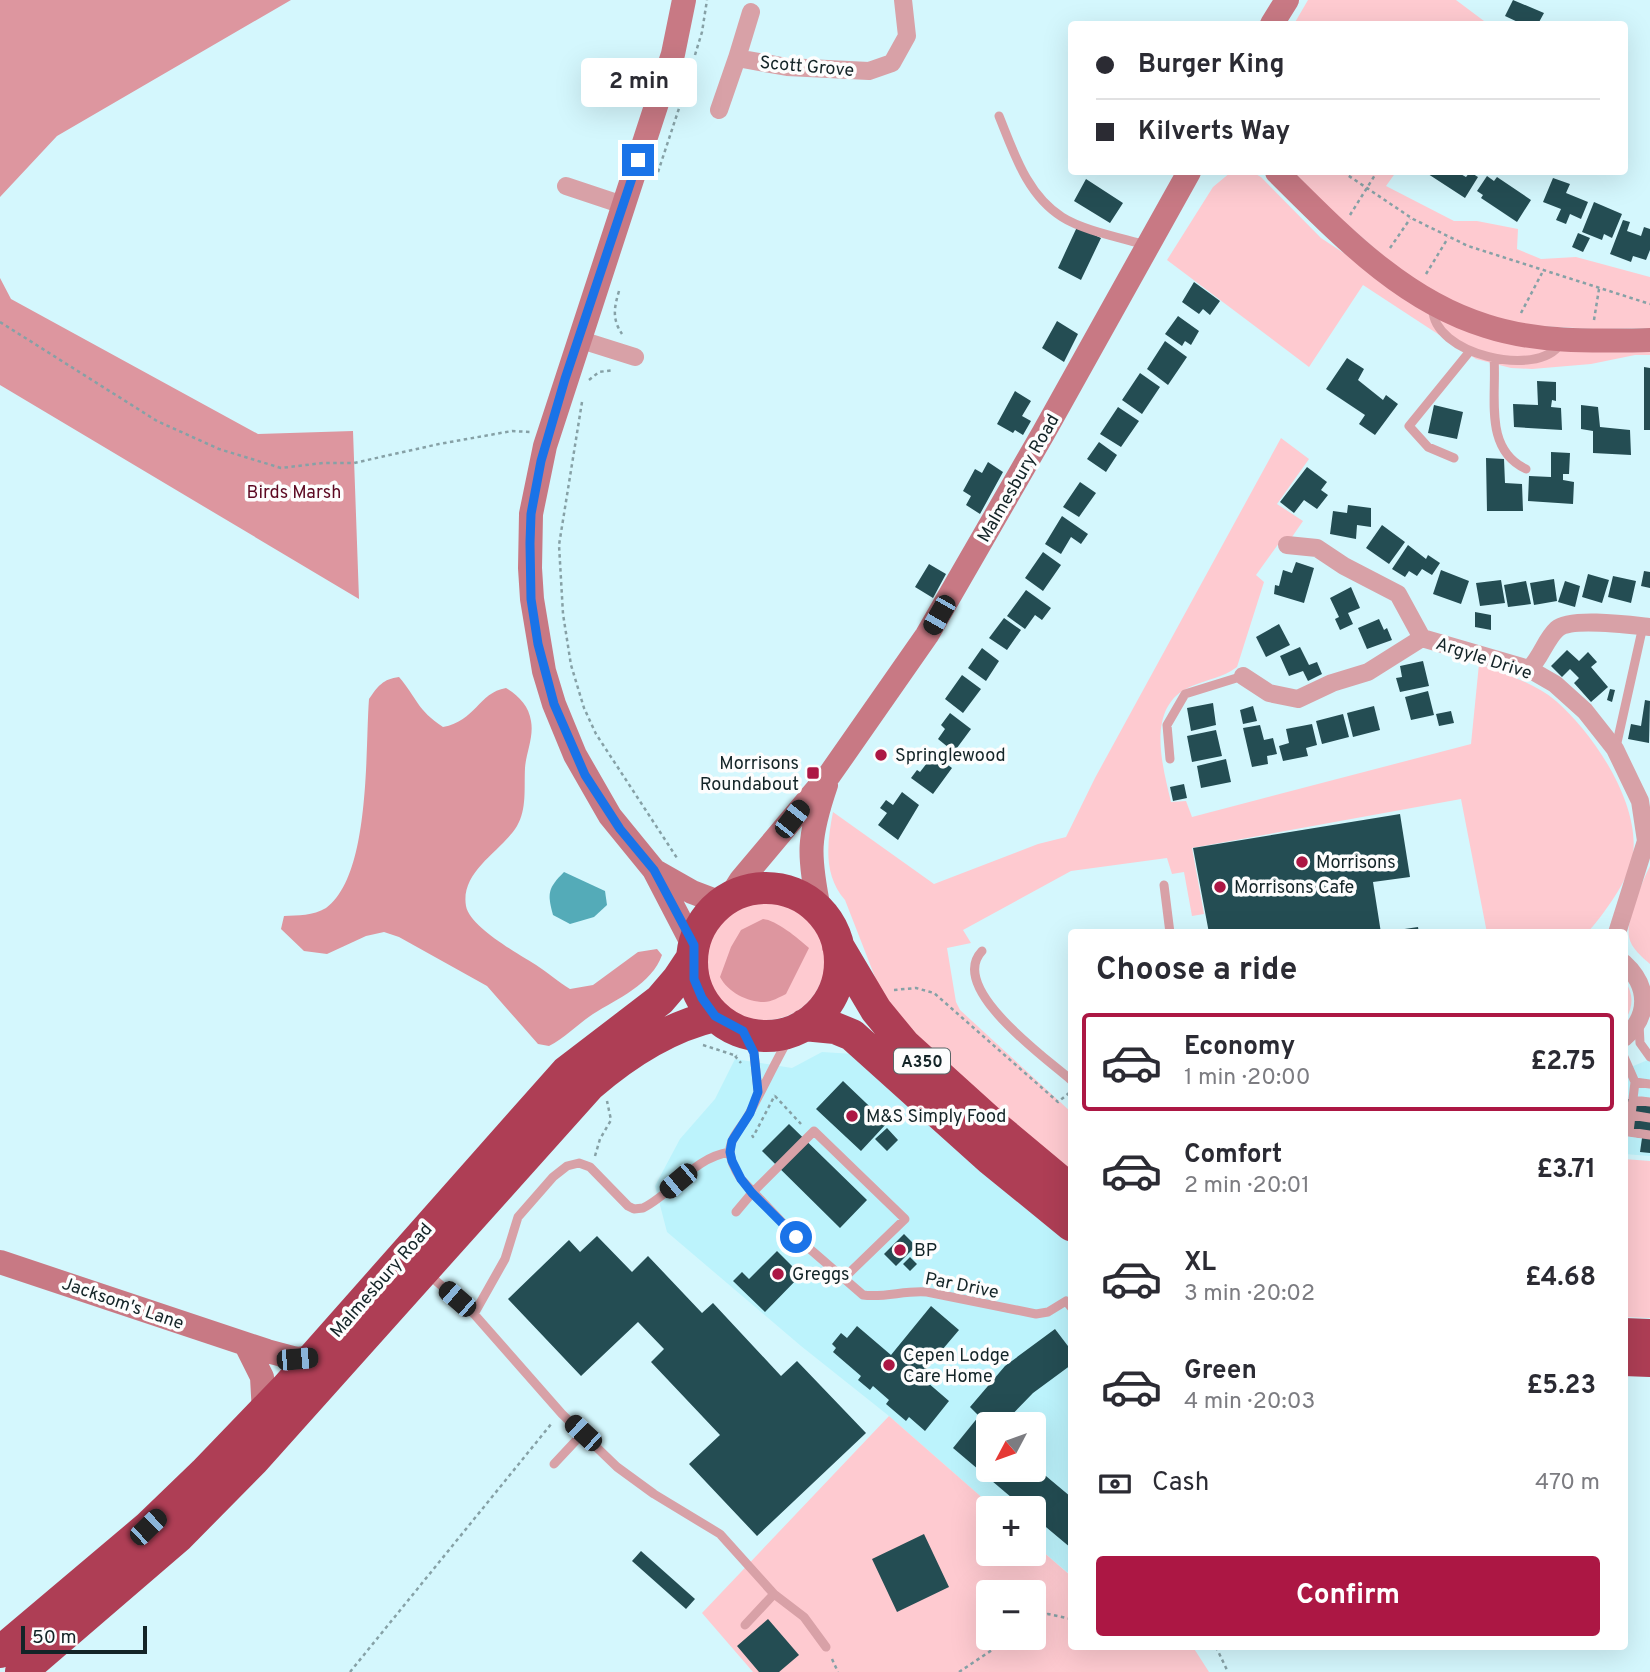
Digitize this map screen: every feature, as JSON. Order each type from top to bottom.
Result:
[{"type":"highway","points":[[693,952],[702,924],[725,901],[746,891],[777,889],[799,896],[819,909]]},
{"type":"highway","name":"A350","points":[[819,909],[876,1010],[904,1044],[1068,1187]]},
{"type":"highway","name":"A350","points":[[798,1028],[819,1012],[832,994],[839,971],[838,946]]},
{"type":"highway","name":"A350","points":[[693,952],[697,988],[715,1016],[744,1047],[798,1028],[835,1028],[852,1035],[990,1159],[1068,1223]]},
{"type":"highway","name":"Malmesbury Road","points":[[0,1652],[148,1527],[264,1413],[566,1072],[660,999],[678,979],[693,952]]},
{"type":"highway","name":"Malmesbury Road","points":[[21,1672],[179,1536],[253,1461],[589,1086],[660,1036],[682,1025],[715,1016]]},
{"type":"highway","points":[[1628,1334],[1650,1335]]},
{"type":"highway","points":[[1628,1360],[1650,1362]]},
{"type":"main road","points":[[684,0],[673,54],[545,446],[531,514],[530,568],[536,633],[554,704],[580,765],[610,816],[654,870],[693,952]]},
{"type":"main road","points":[[1274,21],[1287,0]]},
{"type":"main road","name":"Malmesbury Road","points":[[725,901],[830,774],[927,635],[1075,378],[1147,246],[1192,175]]},
{"type":"main road","points":[[1277,175],[1378,265],[1424,297],[1484,326],[1517,334],[1563,339],[1650,340]]},
{"type":"main road","name":"Malmesbury Road","points":[[819,909],[810,862],[811,833],[830,774]]},
{"type":"main road","points":[[654,870],[686,889],[725,901]]},
{"type":"main road","name":"Jacksom's Lane","points":[[0,1262],[246,1345],[289,1357],[314,1357]]},
{"type":"main road","points":[[246,1345],[262,1377],[264,1413]]},
{"type":"street","name":"Scott Grove","points":[[737,58],[786,67],[869,71],[892,63],[906,36],[903,0]]},
{"type":"street","name":"Scott Grove","points":[[719,110],[751,12]]},
{"type":"street","points":[[566,186],[623,205]]},
{"type":"street","points":[[579,339],[633,356]]},
{"type":"street","name":"Argyle Drive","points":[[1287,545],[1317,548],[1344,566],[1398,594],[1422,638],[1529,669],[1555,684],[1585,711],[1615,749],[1640,801],[1648,841],[1618,929]]},
{"type":"street","points":[[1529,669],[1537,661],[1554,632],[1562,625],[1573,623],[1647,627]]},
{"type":"street","name":"Argyle Drive","points":[[1243,676],[1269,693],[1298,699],[1332,683],[1368,672],[1422,638]]},
{"type":"street","points":[[1628,967],[1640,980],[1647,995],[1640,1022],[1628,1034]]},
{"type":"lane","points":[[999,116],[1023,176],[1058,214],[1073,222],[1147,246]]},
{"type":"lane","points":[[1424,297],[1438,326],[1451,340],[1471,351],[1494,358],[1542,358],[1554,352],[1563,339]]},
{"type":"lane","points":[[1454,458],[1428,447],[1409,426],[1471,351]]},
{"type":"lane","points":[[1494,358],[1496,435],[1514,462],[1526,469]]},
{"type":"lane","points":[[1615,749],[1647,627]]},
{"type":"lane","points":[[1170,759],[1167,725],[1185,694],[1243,676]]},
{"type":"lane","points":[[1164,885],[1170,929]]},
{"type":"lane","points":[[982,951],[974,965],[981,993],[1002,1019],[1068,1077]]},
{"type":"lane","points":[[1640,1022],[1639,1040],[1650,1057]]},
{"type":"lane","points":[[474,1314],[505,1259],[518,1217],[553,1177],[567,1166],[579,1164],[590,1167],[628,1206],[634,1209],[643,1208],[698,1164],[718,1154],[730,1152],[735,1134],[758,1092],[798,1028]]},
{"type":"lane","points":[[744,1047],[758,1092]]},
{"type":"lane","points":[[1628,1066],[1635,1082],[1629,1132],[1650,1135]]},
{"type":"lane","points":[[1635,1082],[1650,1084]]},
{"type":"lane","points":[[1633,1100],[1650,1102]]},
{"type":"lane","points":[[1631,1115],[1650,1118]]},
{"type":"lane","points":[[736,1212],[814,1131],[905,1219],[844,1278]]},
{"type":"lane","name":"Par Drive","points":[[730,1152],[735,1170],[752,1193],[796,1237],[863,1295],[875,1297],[915,1291],[928,1292],[1036,1314],[1068,1304]]},
{"type":"lane","points":[[424,1269],[474,1314],[562,1414],[617,1467],[654,1494],[720,1534],[774,1594],[804,1617],[826,1647]]},
{"type":"lane","points":[[554,1464],[583,1433]]},
{"type":"lane","points":[[745,1625],[774,1594]]},
{"type":"path","points":[[695,58],[707,0]]},
{"type":"path","points":[[657,175],[691,70]]},
{"type":"path","points":[[1348,175],[1410,218],[1468,246],[1650,304]]},
{"type":"path","points":[[1338,232],[1375,175]]},
{"type":"path","points":[[1378,265],[1410,218]]},
{"type":"path","points":[[1424,297],[1449,237]]},
{"type":"path","points":[[1517,334],[1520,315],[1543,271]]},
{"type":"path","points":[[1596,341],[1594,322],[1599,288]]},
{"type":"path","points":[[584,390],[590,378],[599,372],[606,369],[626,370],[633,356],[634,343],[626,339],[615,321],[614,308],[620,289]]},
{"type":"path","points":[[0,322],[157,421],[219,449],[281,468],[323,463],[354,463],[403,450],[512,432]]},
{"type":"path","points":[[582,403],[559,545],[563,614],[571,665],[584,708],[596,734],[678,860]]},
{"type":"path","points":[[891,990],[916,988],[934,993],[1058,1102],[1068,1093]]},
{"type":"path","points":[[691,1042],[744,1047],[745,1070]]},
{"type":"path","points":[[742,1125],[753,1137],[778,1089]]},
{"type":"path","points":[[590,1167],[600,1139],[611,1121],[608,1096]]},
{"type":"path","points":[[775,1096],[811,1134]]},
{"type":"path","points":[[351,1672],[547,1428],[562,1414]]},
{"type":"path","points":[[1046,1615],[1068,1618]]},
{"type":"path","points":[[959,1672],[992,1650]]},
{"type":"path","points":[[1217,1650],[1228,1672]]},
{"type":"shaded area","points":[[1308,0],[1456,0],[1484,21],[1296,21]]},
{"type":"shaded area","points":[[1227,175],[1261,177],[1321,238],[1442,318],[1650,345],[1650,355],[1635,355],[1591,364],[1511,368],[1476,359],[1363,285],[1309,367],[1167,260],[1213,187]]},
{"type":"shaded area","points":[[1297,175],[1394,175],[1386,186],[1454,221],[1477,221],[1518,229],[1517,249],[1541,259],[1576,257],[1650,277],[1650,328],[1596,329],[1521,325],[1486,318],[1410,279],[1326,206]]},
{"type":"shaded area","points":[[1281,438],[1309,459],[1277,504],[1303,521],[1292,537],[1282,539],[1256,575],[1264,582],[1237,667],[1192,686],[1177,695],[1168,707],[1162,721],[1160,737],[1171,802],[1186,801],[1192,817],[1471,744],[1479,664],[1539,689],[1571,715],[1585,732],[1622,792],[1633,835],[1633,855],[1627,874],[1615,896],[1590,929],[1486,929],[1461,799],[1192,848],[1204,914],[1192,916],[1184,872],[1172,874],[1167,858],[1071,871],[963,930],[971,943],[947,948],[956,1002],[960,1010],[1068,1109],[1068,1171],[917,1041],[882,995],[845,900],[833,880],[828,847],[833,812],[934,884],[1038,844],[1066,837],[1095,778]]},
{"type":"shaded area","points":[[1650,866],[1650,964],[1632,945],[1629,930],[1635,901]]},
{"type":"shaded area","points":[[564,872],[605,891],[607,905],[594,917],[570,924],[553,915],[550,891]]},
{"type":"shaded area","points":[[765,900],[788,904],[808,917],[821,937],[825,960],[821,983],[808,1003],[788,1016],[765,1020],[742,1016],[722,1003],[709,983],[705,960],[709,937],[722,917],[742,904]]},
{"type":"shaded area","points":[[1628,986],[1632,1001],[1628,1015]]},
{"type":"shaded area","points":[[822,1052],[869,1055],[1068,1231],[1068,1572],[1046,1554],[1046,1496],[980,1496],[889,1416],[801,1346],[667,1232],[655,1186],[680,1139],[715,1099],[735,1059],[792,1068]]},
{"type":"shaded area","points":[[1650,1059],[1650,1156],[1628,1154],[1628,1068]]},
{"type":"shaded area","points":[[1628,1159],[1650,1161],[1650,1318],[1628,1317]]},
{"type":"shaded area","points":[[889,1416],[980,1496],[976,1496],[976,1566],[1046,1566],[1046,1554],[1068,1573],[1068,1650],[1195,1650],[1209,1672],[753,1672],[702,1613]]},
{"type":"green space","points":[[0,0],[291,0],[57,136],[0,197]]},
{"type":"green space","name":"Birds Marsh","points":[[0,278],[11,299],[258,434],[353,431],[359,599],[0,385]]},
{"type":"green space","points":[[399,677],[422,709],[443,727],[463,719],[489,695],[506,688],[522,702],[530,716],[532,727],[520,819],[510,835],[469,882],[466,906],[477,923],[497,940],[570,989],[593,985],[638,952],[657,949],[662,955],[642,982],[549,1046],[538,1044],[487,986],[399,937],[384,932],[366,936],[327,954],[304,951],[281,929],[284,916],[321,911],[341,892],[351,869],[363,811],[369,699],[381,684]]},
{"type":"green space","points":[[763,919],[780,926],[809,948],[786,994],[764,1002],[739,995],[720,977],[731,947],[741,930]]},
{"type":"building","points":[[1513,0],[1544,13],[1540,21],[1516,21],[1505,16]]},
{"type":"building","points":[[1430,175],[1478,177],[1465,198]]},
{"type":"building","points":[[1487,176],[1494,181],[1497,177],[1531,200],[1517,222],[1481,198],[1483,195],[1477,191]]},
{"type":"building","points":[[1553,178],[1570,184],[1566,193],[1588,202],[1581,219],[1570,214],[1566,224],[1556,220],[1561,209],[1543,202]]},
{"type":"building","points":[[1086,179],[1123,203],[1110,223],[1074,201]]},
{"type":"building","points":[[1594,202],[1622,214],[1612,238],[1604,234],[1602,240],[1582,232]]},
{"type":"building","points":[[1623,220],[1630,222],[1627,231],[1641,236],[1644,227],[1650,229],[1650,250],[1646,260],[1633,256],[1631,262],[1610,254]]},
{"type":"building","points":[[1077,227],[1101,238],[1081,280],[1058,268]]},
{"type":"building","points":[[1578,233],[1590,238],[1583,252],[1572,247]]},
{"type":"building","points":[[1194,282],[1220,301],[1210,315],[1203,309],[1199,314],[1182,302]]},
{"type":"building","points":[[1178,316],[1199,331],[1191,345],[1185,341],[1182,346],[1165,334]]},
{"type":"building","points":[[1057,321],[1078,334],[1064,362],[1042,348]]},
{"type":"building","points":[[1165,341],[1187,357],[1168,385],[1147,369]]},
{"type":"building","points":[[1347,358],[1364,369],[1358,380],[1383,400],[1386,395],[1398,404],[1375,435],[1359,424],[1365,415],[1326,389]]},
{"type":"building","points":[[1644,367],[1650,368],[1650,430],[1644,430]]},
{"type":"building","points":[[1140,373],[1160,387],[1142,414],[1122,400]]},
{"type":"building","points":[[1537,381],[1556,382],[1556,401],[1552,400],[1551,407],[1561,408],[1562,430],[1514,427],[1513,404],[1538,405]]},
{"type":"building","points":[[1015,391],[1031,401],[1022,416],[1031,421],[1023,435],[997,424]]},
{"type":"building","points":[[1434,405],[1463,412],[1457,439],[1428,433]]},
{"type":"building","points":[[1581,405],[1598,407],[1600,427],[1630,430],[1631,455],[1593,453],[1593,431],[1581,429]]},
{"type":"building","points":[[1118,407],[1139,421],[1121,447],[1100,434]]},
{"type":"building","points":[[1099,442],[1117,455],[1106,472],[1087,459]]},
{"type":"building","points":[[1551,452],[1570,453],[1569,474],[1563,474],[1563,480],[1574,482],[1573,504],[1528,501],[1529,476],[1551,477]]},
{"type":"building","points":[[1486,458],[1504,459],[1505,483],[1522,484],[1523,511],[1487,511]]},
{"type":"building","points":[[988,462],[1003,472],[980,514],[966,505],[971,496],[963,491],[975,469],[982,473]]},
{"type":"building","points":[[1307,467],[1327,482],[1321,490],[1328,495],[1317,509],[1304,500],[1294,513],[1280,502]]},
{"type":"building","points":[[1080,482],[1096,493],[1079,517],[1063,507]]},
{"type":"building","points":[[1348,505],[1371,508],[1371,527],[1357,525],[1356,539],[1330,534],[1333,511],[1347,513]]},
{"type":"building","points":[[1062,516],[1088,534],[1081,544],[1071,537],[1061,554],[1045,544]]},
{"type":"building","points":[[1382,525],[1405,542],[1389,564],[1366,548]]},
{"type":"building","points":[[1408,545],[1426,559],[1428,555],[1440,563],[1432,575],[1422,569],[1417,576],[1409,571],[1405,577],[1392,569]]},
{"type":"building","points":[[1043,552],[1061,565],[1043,591],[1025,578]]},
{"type":"building","points":[[1296,562],[1314,568],[1304,603],[1274,594],[1275,585],[1279,586],[1283,570],[1292,573]]},
{"type":"building","points":[[929,564],[946,574],[933,598],[915,587]]},
{"type":"building","points":[[1441,570],[1469,581],[1461,604],[1433,594]]},
{"type":"building","points":[[1644,571],[1650,572],[1650,588],[1641,586]]},
{"type":"building","points":[[1588,574],[1609,580],[1602,603],[1582,597]]},
{"type":"building","points":[[1613,576],[1636,581],[1631,603],[1608,597]]},
{"type":"building","points":[[1554,579],[1557,601],[1534,605],[1530,583]]},
{"type":"building","points":[[1501,580],[1505,603],[1480,606],[1476,583]]},
{"type":"building","points":[[1526,581],[1531,604],[1508,607],[1504,585]]},
{"type":"building","points":[[1565,581],[1580,586],[1575,607],[1558,602]]},
{"type":"building","points":[[1351,587],[1360,608],[1348,613],[1353,624],[1340,630],[1335,619],[1339,617],[1330,598]]},
{"type":"building","points":[[1026,590],[1051,608],[1042,620],[1035,615],[1025,629],[1007,616]]},
{"type":"building","points":[[1475,612],[1491,615],[1491,630],[1475,627]]},
{"type":"building","points":[[1004,618],[1021,630],[1007,650],[989,638]]},
{"type":"building","points":[[1379,619],[1392,640],[1367,649],[1358,628]]},
{"type":"building","points":[[1279,624],[1290,645],[1266,657],[1256,637]]},
{"type":"building","points":[[1300,647],[1309,665],[1317,662],[1322,674],[1308,681],[1303,671],[1289,676],[1280,656]]},
{"type":"building","points":[[982,648],[999,661],[986,681],[968,668]]},
{"type":"building","points":[[1567,650],[1579,661],[1588,652],[1597,662],[1591,667],[1608,687],[1591,702],[1574,683],[1579,678],[1570,669],[1562,677],[1551,666]]},
{"type":"building","points":[[1423,661],[1429,686],[1400,692],[1396,678],[1402,677],[1400,666]]},
{"type":"building","points":[[962,675],[981,689],[963,713],[945,699]]},
{"type":"building","points":[[1610,689],[1615,690],[1612,702],[1607,700]]},
{"type":"building","points":[[1428,691],[1434,715],[1411,720],[1405,697]]},
{"type":"building","points":[[1645,700],[1650,701],[1649,743],[1628,739],[1631,724],[1641,726]]},
{"type":"building","points":[[1213,703],[1216,725],[1191,731],[1187,708]]},
{"type":"building","points":[[1253,706],[1257,721],[1243,724],[1240,710]]},
{"type":"building","points":[[1374,706],[1380,730],[1353,737],[1347,713]]},
{"type":"building","points":[[1451,711],[1454,723],[1439,726],[1436,714]]},
{"type":"building","points":[[950,713],[971,729],[954,752],[938,739],[945,729],[941,725]]},
{"type":"building","points":[[1343,714],[1349,737],[1322,744],[1316,721]]},
{"type":"building","points":[[1312,724],[1317,745],[1306,748],[1308,756],[1283,761],[1279,746],[1289,743],[1286,729]]},
{"type":"building","points":[[1260,725],[1264,740],[1273,738],[1277,754],[1267,756],[1268,764],[1252,767],[1243,728]]},
{"type":"building","points":[[1216,730],[1222,756],[1192,762],[1187,736]]},
{"type":"building","points":[[928,750],[952,768],[933,794],[911,778],[927,763],[921,759]]},
{"type":"building","points":[[1226,759],[1231,782],[1201,788],[1197,766]]},
{"type":"building","points":[[1184,784],[1187,798],[1173,801],[1170,787]]},
{"type":"building","points":[[902,792],[919,805],[898,840],[878,825],[887,813],[880,808],[886,800],[893,805]]},
{"type":"building","name":"Morrisons","points":[[1400,814],[1410,877],[1373,882],[1380,929],[1208,929],[1193,848]]},
{"type":"building","name":"M&S Simply Food","points":[[843,1081],[887,1123],[861,1151],[816,1109]]},
{"type":"building","points":[[1628,1099],[1650,1101],[1650,1153],[1640,1152],[1642,1138],[1628,1136]]},
{"type":"building","points":[[789,1124],[867,1200],[840,1228],[762,1151]]},
{"type":"building","points":[[887,1128],[898,1140],[887,1151],[875,1139]]},
{"type":"building","name":"BP","points":[[904,1234],[916,1246],[896,1266],[884,1254]]},
{"type":"building","points":[[597,1236],[632,1272],[648,1256],[702,1313],[713,1303],[781,1376],[797,1361],[866,1433],[757,1536],[689,1464],[720,1435],[651,1362],[664,1349],[638,1322],[581,1376],[508,1299],[569,1240],[580,1252]]},
{"type":"building","points":[[777,1251],[801,1275],[765,1312],[733,1281],[742,1272],[749,1279]]},
{"type":"building","points":[[910,1257],[917,1264],[910,1271],[903,1264]]},
{"type":"building","name":"Cepen Lodge Care Home","points":[[931,1306],[959,1330],[920,1376],[949,1401],[925,1431],[909,1417],[906,1421],[886,1404],[889,1400],[873,1386],[870,1390],[858,1380],[861,1376],[833,1352],[836,1348],[832,1344],[841,1333],[847,1338],[857,1326],[891,1355]]},
{"type":"building","points":[[1055,1329],[1068,1346],[1068,1367],[1033,1393],[1015,1412],[976,1413],[970,1407],[1005,1366]]},
{"type":"building","points":[[976,1420],[976,1467],[953,1448]]},
{"type":"building","points":[[1046,1476],[1068,1494],[1068,1545],[1046,1527],[1046,1496],[1010,1496],[993,1482],[1046,1482]]},
{"type":"building","points":[[924,1534],[949,1587],[897,1612],[872,1559]]},
{"type":"building","points":[[641,1551],[695,1599],[686,1609],[632,1561]]},
{"type":"building","points":[[768,1619],[799,1655],[779,1672],[759,1672],[737,1646]]},
{"type":"place","name":"Springlewood","points":[[881,755]]},
{"type":"place","name":"Morrisons Roundabout","points":[[813,773]]},
{"type":"place","name":"Morrisons","points":[[1302,862]]},
{"type":"place","name":"Morrisons Cafe","points":[[1220,887]]},
{"type":"place","name":"M&S Simply Food","points":[[852,1116]]},
{"type":"place","name":"BP","points":[[900,1250]]},
{"type":"place","name":"Greggs","points":[[778,1274]]},
{"type":"place","name":"Cepen Lodge Care Home","points":[[889,1365]]},
{"type":"route","points":[[638,160],[565,379],[541,461],[531,514],[531,599],[544,671],[575,755],[597,796],[625,837],[654,870],[681,918],[694,945],[694,979],[702,998],[715,1016],[743,1031],[754,1053],[758,1092],[750,1113],[730,1146],[732,1161],[735,1170],[752,1193],[796,1237]]}]
